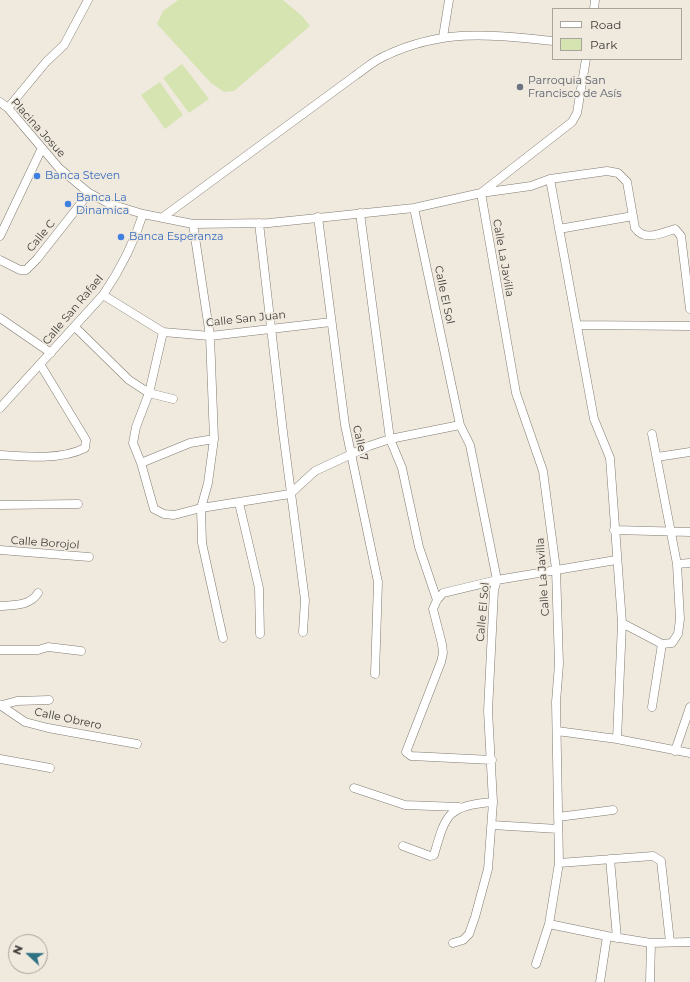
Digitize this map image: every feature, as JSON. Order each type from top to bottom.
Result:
[{"type":"street","points":[[8,108],[46,62],[64,45],[88,0]]},
{"type":"street","points":[[443,37],[449,0]]},
{"type":"street","points":[[163,217],[356,75],[386,55],[443,37],[484,34],[552,41]]},
{"type":"street","points":[[481,193],[572,122],[577,113],[586,60]]},
{"type":"street","name":"Placina Josue","points":[[0,102],[8,108],[59,168],[89,193],[110,204],[143,214],[192,224],[259,223],[414,208],[481,193],[531,186],[550,179],[607,171],[618,173],[627,182],[633,216]]},
{"type":"street","points":[[0,236],[42,148]]},
{"type":"street","points":[[550,179],[578,325],[594,419],[610,458],[616,560],[622,623],[617,739]]},
{"type":"street","name":"Calle C","points":[[0,260],[20,270],[26,270],[37,259],[89,193]]},
{"type":"street","name":"Calle La Javilla","points":[[481,193],[516,393],[543,472],[556,569],[559,664],[556,702],[559,863],[549,924],[536,964]]},
{"type":"street","name":"Calle El Sol","points":[[414,208],[460,425],[470,445],[497,580],[494,590],[488,711],[492,760],[493,802],[488,869],[476,917],[469,934],[463,940],[453,943]]},
{"type":"street","points":[[360,213],[390,439],[402,468],[419,547],[437,600]]},
{"type":"street","name":"Calle San Rafael","points":[[0,408],[103,295],[136,237],[143,214]]},
{"type":"street","points":[[559,229],[633,216],[635,228],[643,236],[649,236],[675,229],[681,236],[690,309]]},
{"type":"street","name":"Calle 7","points":[[318,217],[344,426],[352,454],[378,582],[375,674]]},
{"type":"street","points":[[259,223],[290,494],[305,600],[303,632]]},
{"type":"street","points":[[192,224],[210,336],[214,439],[208,482],[201,508],[202,543],[223,638]]},
{"type":"street","name":"Calle San Juan","points":[[103,295],[162,332],[210,336],[331,322]]},
{"type":"street","points":[[0,318],[50,353]]},
{"type":"street","points":[[578,325],[690,326]]},
{"type":"street","points":[[75,327],[129,380],[149,393],[173,399]]},
{"type":"street","points":[[162,332],[149,393],[136,428],[133,443],[141,463],[154,509],[164,514],[174,515],[201,508],[290,494],[315,471],[352,454],[390,439],[460,425]]},
{"type":"street","points":[[0,455],[32,458],[77,453],[85,448],[86,440],[40,364]]},
{"type":"street","points":[[622,623],[662,644],[672,643],[678,634],[680,619],[677,564],[672,531],[652,434]]},
{"type":"street","points":[[141,463],[190,442],[214,439]]},
{"type":"street","points":[[657,457],[690,452]]},
{"type":"street","points":[[239,503],[257,575],[260,634]]},
{"type":"street","points":[[0,505],[78,504]]},
{"type":"street","points":[[614,530],[690,532]]},
{"type":"street","name":"Calle Borojol","points":[[0,550],[89,557]]},
{"type":"street","points":[[492,760],[411,756],[406,752],[443,653],[433,609],[437,600],[443,594],[497,580],[616,560]]},
{"type":"street","points":[[677,564],[690,563]]},
{"type":"street","points":[[0,606],[23,604],[34,600],[38,593]]},
{"type":"street","points":[[652,707],[662,644]]},
{"type":"street","points":[[0,650],[38,650],[48,647],[81,651]]},
{"type":"street","points":[[1,705],[17,701],[49,700]]},
{"type":"street","name":"Calle Obrero","points":[[1,705],[25,722],[48,728],[138,744]]},
{"type":"street","points":[[675,751],[690,707]]},
{"type":"street","points":[[557,731],[617,739],[690,753]]},
{"type":"street","points":[[0,758],[50,768]]},
{"type":"street","points":[[354,788],[406,805],[459,808],[472,804],[493,802]]},
{"type":"street","points":[[403,846],[430,856],[434,855],[442,828],[448,817],[459,808]]},
{"type":"street","points":[[558,817],[613,810]]},
{"type":"street","points":[[492,825],[558,829]]},
{"type":"street","points":[[559,863],[653,856],[661,861],[670,942]]},
{"type":"street","points":[[610,859],[617,938]]},
{"type":"street","points":[[549,924],[617,938],[651,943],[690,942]]},
{"type":"street","points":[[600,982],[607,936]]},
{"type":"street","points":[[650,982],[651,943]]},
{"type":"green space","points":[[178,0],[283,0],[302,16],[310,26],[234,91],[224,92],[211,83],[157,24],[163,11]]},
{"type":"green space","points":[[182,64],[209,99],[189,113],[163,78]]},
{"type":"green space","points":[[160,82],[183,115],[165,129],[141,95]]},
{"type":"place","name":"Parroquia San Francisco de Asís","points":[[520,87]]},
{"type":"place","name":"Banca Steven","points":[[37,176]]},
{"type":"place","name":"Banca La Dinamica","points":[[68,204]]},
{"type":"place","name":"Banca Esperanza","points":[[121,237]]}]
